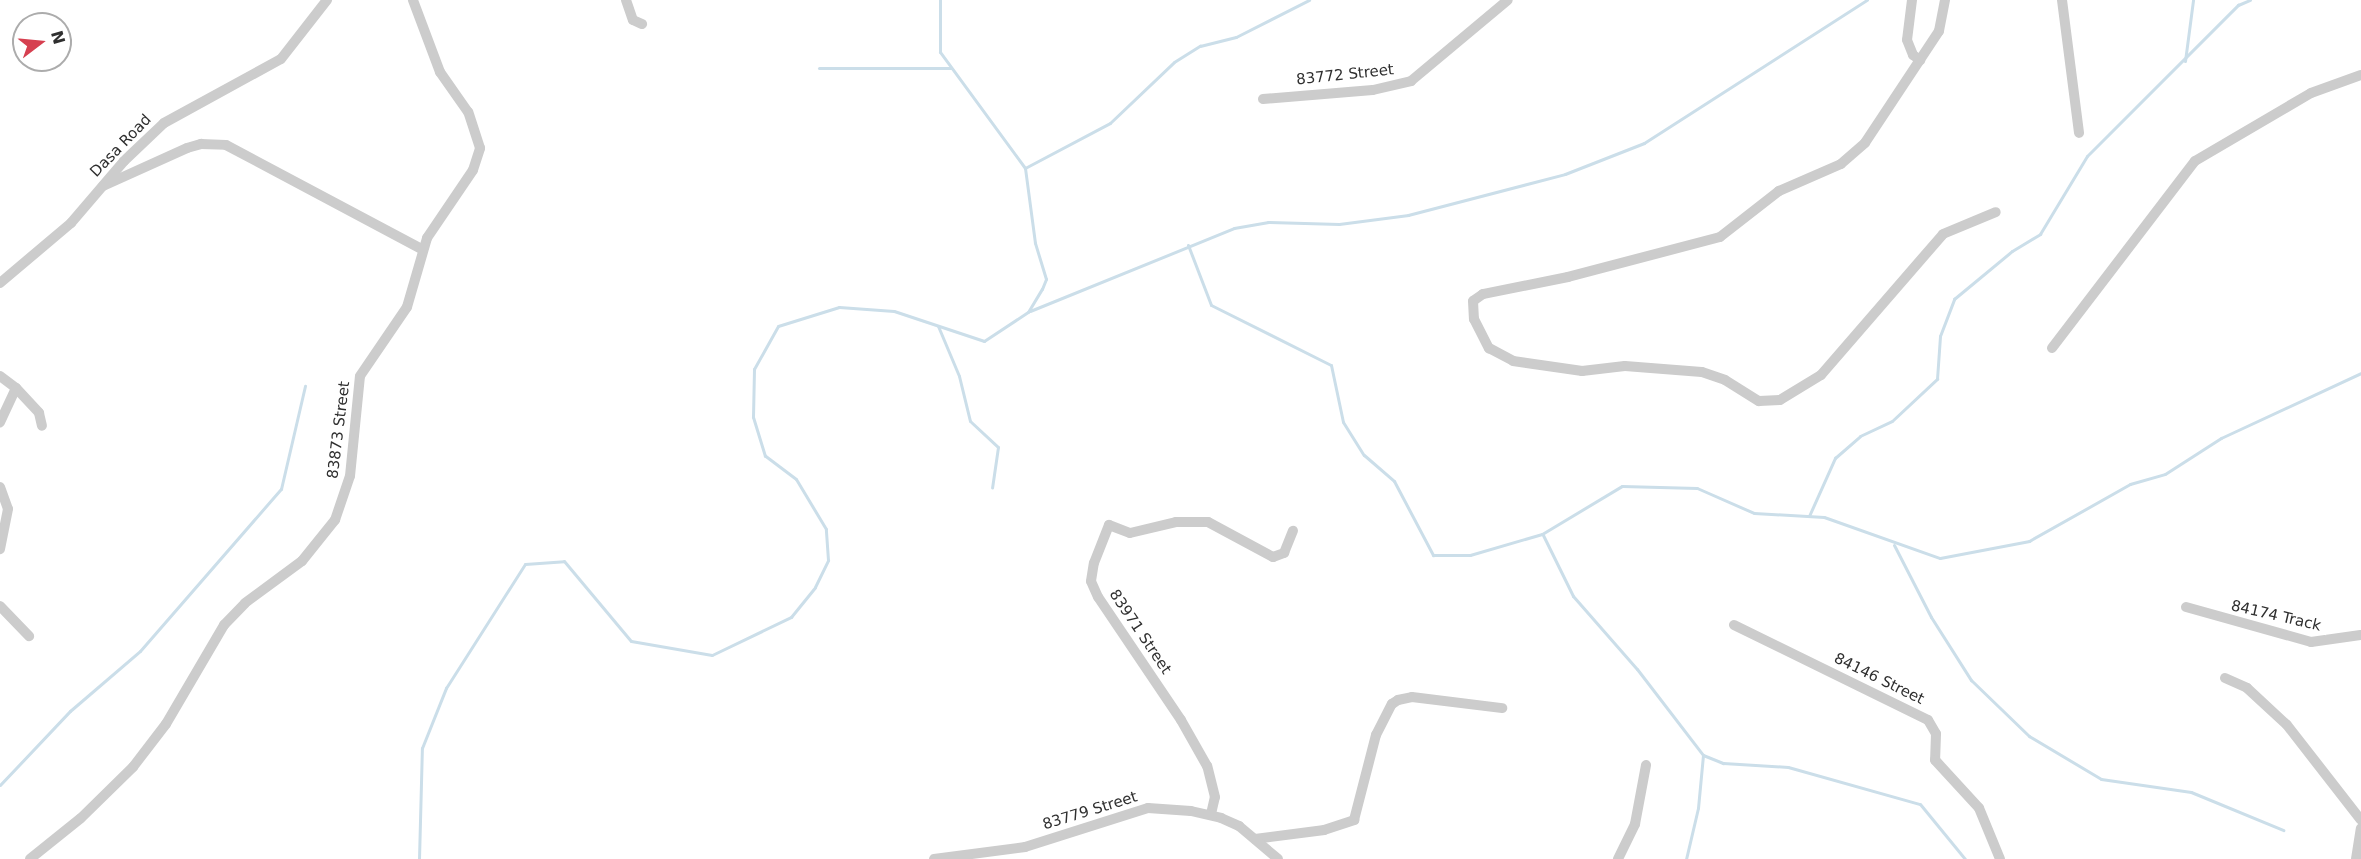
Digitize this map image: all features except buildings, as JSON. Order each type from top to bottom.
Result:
[{"type":"street","name":"Dasa Road","points":[[0,283],[71,223],[164,123],[281,59],[327,0]]},
{"type":"street","name":"83873 Street","points":[[30,859],[52,843],[132,767],[166,724],[224,625],[245,603],[302,561],[335,520],[350,476],[360,376],[407,307],[417,280],[423,249],[435,222],[473,170],[480,148],[468,112],[440,72],[413,0]]},
{"type":"street","points":[[626,0],[627,11],[642,24]]},
{"type":"street","name":"83772 Street","points":[[1263,99],[1373,90],[1411,81],[1508,0]]},
{"type":"street","points":[[1912,0],[1907,40],[1913,55],[1920,60]]},
{"type":"street","points":[[1945,0],[1942,24],[1920,60],[1865,143],[1841,164],[1779,191],[1732,230],[1710,241],[1476,297],[1472,312],[1480,336],[1495,354],[1513,361],[1582,371],[1626,366],[1702,372],[1725,380],[1759,401],[1780,400],[1821,375],[1943,234],[1996,212]]},
{"type":"street","points":[[2062,0],[2079,133]]},
{"type":"street","points":[[2052,348],[2195,161],[2312,93],[2361,75]]},
{"type":"street","points":[[103,186],[187,148],[201,144],[226,146],[423,249]]},
{"type":"street","points":[[0,376],[16,388],[39,413],[42,426]]},
{"type":"street","points":[[0,423],[16,388]]},
{"type":"street","points":[[0,487],[8,509],[0,549]]},
{"type":"street","name":"83971 Street","points":[[1211,814],[1215,797],[1207,766],[1181,720],[1098,597],[1091,581],[1094,563],[1109,525],[1130,533],[1176,522],[1208,522],[1273,557],[1284,553],[1293,531]]},
{"type":"street","points":[[0,606],[29,636]]},
{"type":"street","name":"84174 Track","points":[[2186,607],[2311,642],[2361,635]]},
{"type":"street","name":"84146 Street","points":[[1734,625],[1928,720],[1935,729],[1938,765],[1984,816],[2000,859]]},
{"type":"street","points":[[2225,678],[2247,688],[2287,724],[2361,820]]},
{"type":"street","points":[[1255,839],[1324,830],[1354,820],[1376,735],[1392,704],[1398,700],[1412,698],[1502,708]]},
{"type":"street","points":[[1618,859],[1635,824],[1647,765]]},
{"type":"street","name":"83779 Street","points":[[934,859],[1025,847],[1148,808],[1211,814],[1239,826],[1278,859]]},
{"type":"street","points":[[2356,859],[2361,828]]},
{"type":"waterway","points":[[419,859],[422,748],[446,688],[525,564],[564,561],[631,641],[712,655],[791,617],[815,587],[828,560],[826,529],[796,479],[765,456],[753,417],[754,369],[778,326],[839,307],[894,311],[984,341],[1028,312],[1042,289],[1046,279],[1035,243],[1025,168],[940,52],[940,0]]},
{"type":"waterway","points":[[1025,168],[1110,123],[1174,62],[1200,46],[1236,37],[1309,0]]},
{"type":"waterway","points":[[1030,311],[1234,228],[1268,222],[1339,224],[1408,215],[1565,174],[1644,143],[1867,0]]},
{"type":"waterway","points":[[2185,61],[2193,0]]},
{"type":"waterway","points":[[1809,516],[1835,458],[1860,436],[1892,421],[1937,379],[1940,336],[1954,299],[2012,251],[2040,234],[2087,156],[2238,5],[2250,0]]},
{"type":"waterway","points":[[819,68],[951,68]]},
{"type":"waterway","points":[[1188,245],[1211,305],[1331,365],[1343,422],[1364,455],[1394,481],[1433,555],[1470,555],[1542,534],[1622,486],[1697,488],[1754,513],[1824,517],[1940,558],[2029,541],[2130,484],[2165,474],[2221,438],[2361,373]]},
{"type":"waterway","points":[[938,326],[959,376],[970,421],[998,447],[992,488]]},
{"type":"waterway","points":[[0,785],[70,711],[140,651],[281,489],[305,386]]},
{"type":"waterway","points":[[1543,535],[1573,596],[1637,669],[1703,755],[1698,808],[1686,859]]},
{"type":"waterway","points":[[1894,545],[1931,617],[1971,680],[2029,736],[2101,779],[2191,792],[2283,830]]},
{"type":"waterway","points":[[1703,755],[1723,763],[1788,767],[1920,804],[1965,859]]}]
